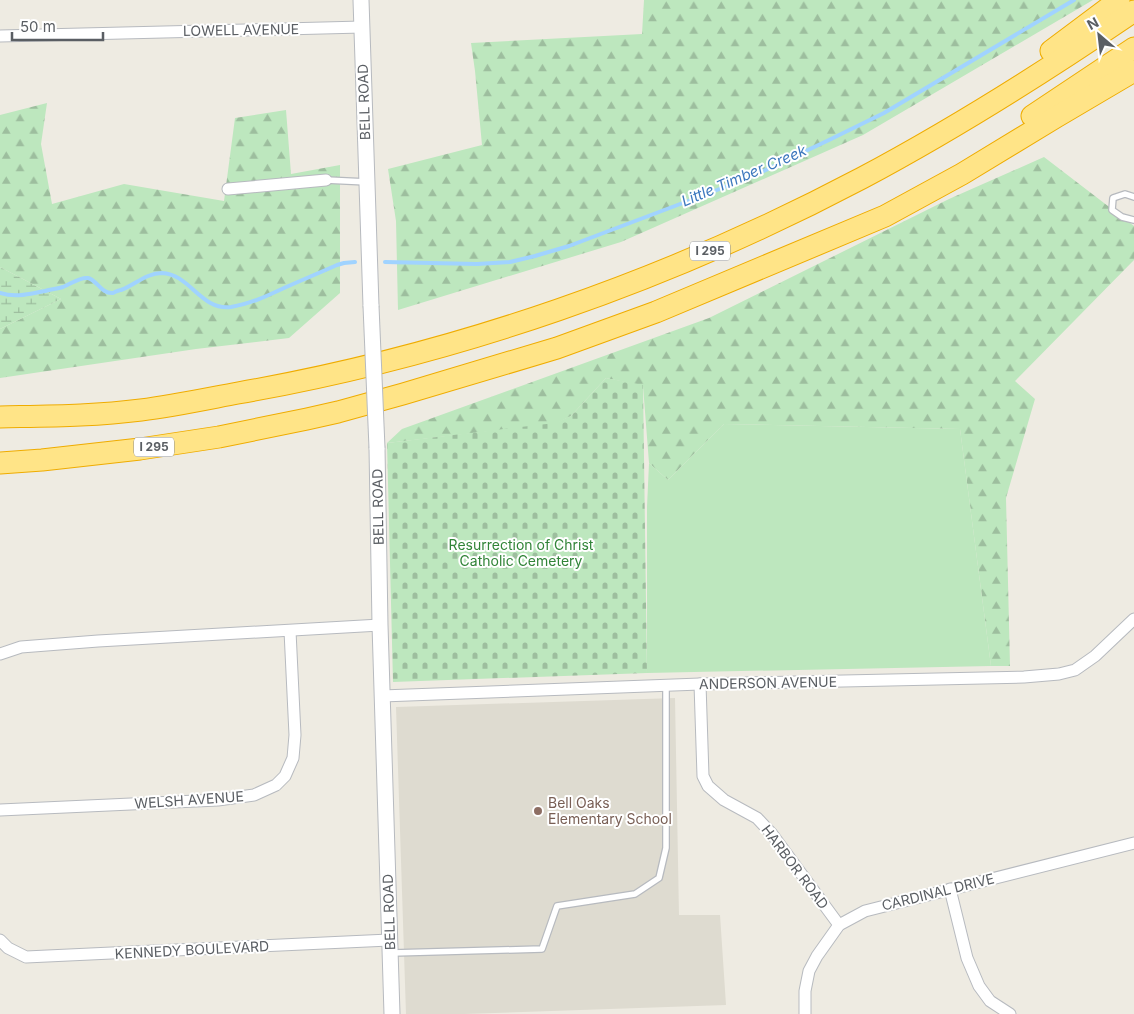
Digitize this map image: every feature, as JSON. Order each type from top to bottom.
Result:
[{"type":"highway","points":[[937,136],[1119,0]]},
{"type":"highway","name":"I 295","points":[[0,417],[97,414],[140,410],[278,386],[364,367],[540,316],[711,250],[863,178],[1053,66],[1134,11]]},
{"type":"highway","name":"I 295","points":[[0,463],[105,453],[199,440],[338,412],[557,348],[656,312],[768,265],[959,162],[1134,48]]},
{"type":"highway","points":[[768,265],[885,216],[962,174],[1134,71]]},
{"type":"street","name":"BELL ROAD","points":[[361,0],[377,448],[380,626],[392,1014]]},
{"type":"street","name":"LOWELL AVENUE","points":[[0,36],[362,26]]},
{"type":"street","points":[[228,189],[326,180]]},
{"type":"street","name":"ANDERSON AVENUE","points":[[382,696],[700,684],[1024,677],[1059,674],[1075,670],[1095,656],[1134,619]]},
{"type":"street","points":[[0,654],[21,647],[40,645],[380,626]]},
{"type":"street","name":"WELSH AVENUE","points":[[0,810],[218,800],[254,795],[276,785],[285,776],[293,758],[295,735],[290,631]]},
{"type":"street","name":"HARBOR ROAD","points":[[700,684],[703,776],[708,786],[724,800],[757,818],[772,834],[839,926]]},
{"type":"street","name":"CARDINAL DRIVE","points":[[805,1014],[809,971],[817,956],[839,926],[865,911],[1134,843]]},
{"type":"street","points":[[950,889],[968,958],[979,986],[990,1002],[1010,1014]]},
{"type":"street","name":"KENNEDY BOULEVARD","points":[[0,940],[8,948],[26,957],[390,947]]},
{"type":"lane","points":[[326,180],[367,182]]},
{"type":"lane","points":[[1134,197],[1125,194],[1113,198],[1112,210],[1122,217],[1134,220]]},
{"type":"lane","points":[[390,947],[542,949],[557,906],[635,894],[658,878],[666,848],[666,686]]},
{"type":"shaded area","name":"Bell Oaks Elementary School","points":[[675,698],[679,915],[720,915],[726,1005],[464,1014],[406,1014],[396,707]]},
{"type":"green space","points":[[644,0],[1093,0],[863,135],[621,242],[398,310],[396,221],[388,169],[482,145],[471,43],[642,34]]},
{"type":"green space","points":[[47,103],[41,144],[52,204],[124,184],[224,201],[235,118],[286,110],[291,174],[340,165],[340,293],[289,338],[196,349],[0,378],[0,329],[61,299],[0,267],[0,115]]},
{"type":"green space","points":[[1044,157],[1134,226],[1134,260],[1015,381],[1035,399],[1006,498],[1010,666],[991,666],[960,429],[724,424],[668,480],[649,463],[643,386],[606,378],[571,416],[555,424],[387,443],[402,429],[709,318],[949,199]]},
{"type":"green space","points":[[0,267],[61,299],[0,329]]},
{"type":"green space","name":"Resurrection of Christ Catholic Cemetery","points":[[606,378],[643,385],[647,673],[393,682],[387,443],[555,423],[571,416]]},
{"type":"green space","points":[[724,424],[960,429],[991,666],[647,673],[647,507],[649,463],[668,480]]},
{"type":"waterway","name":"Little Timber Creek","points":[[385,262],[477,264],[510,262],[569,246],[704,195],[753,176],[884,113],[1074,0]]},
{"type":"waterway","name":"Little Timber Creek","points":[[0,293],[12,295],[28,294],[61,288],[85,278],[91,279],[105,291],[113,293],[151,275],[162,273],[180,279],[212,304],[221,307],[231,307],[258,299],[337,265],[355,262]]},
{"type":"place","name":"Bell Oaks Elementary School","points":[[538,811]]}]
